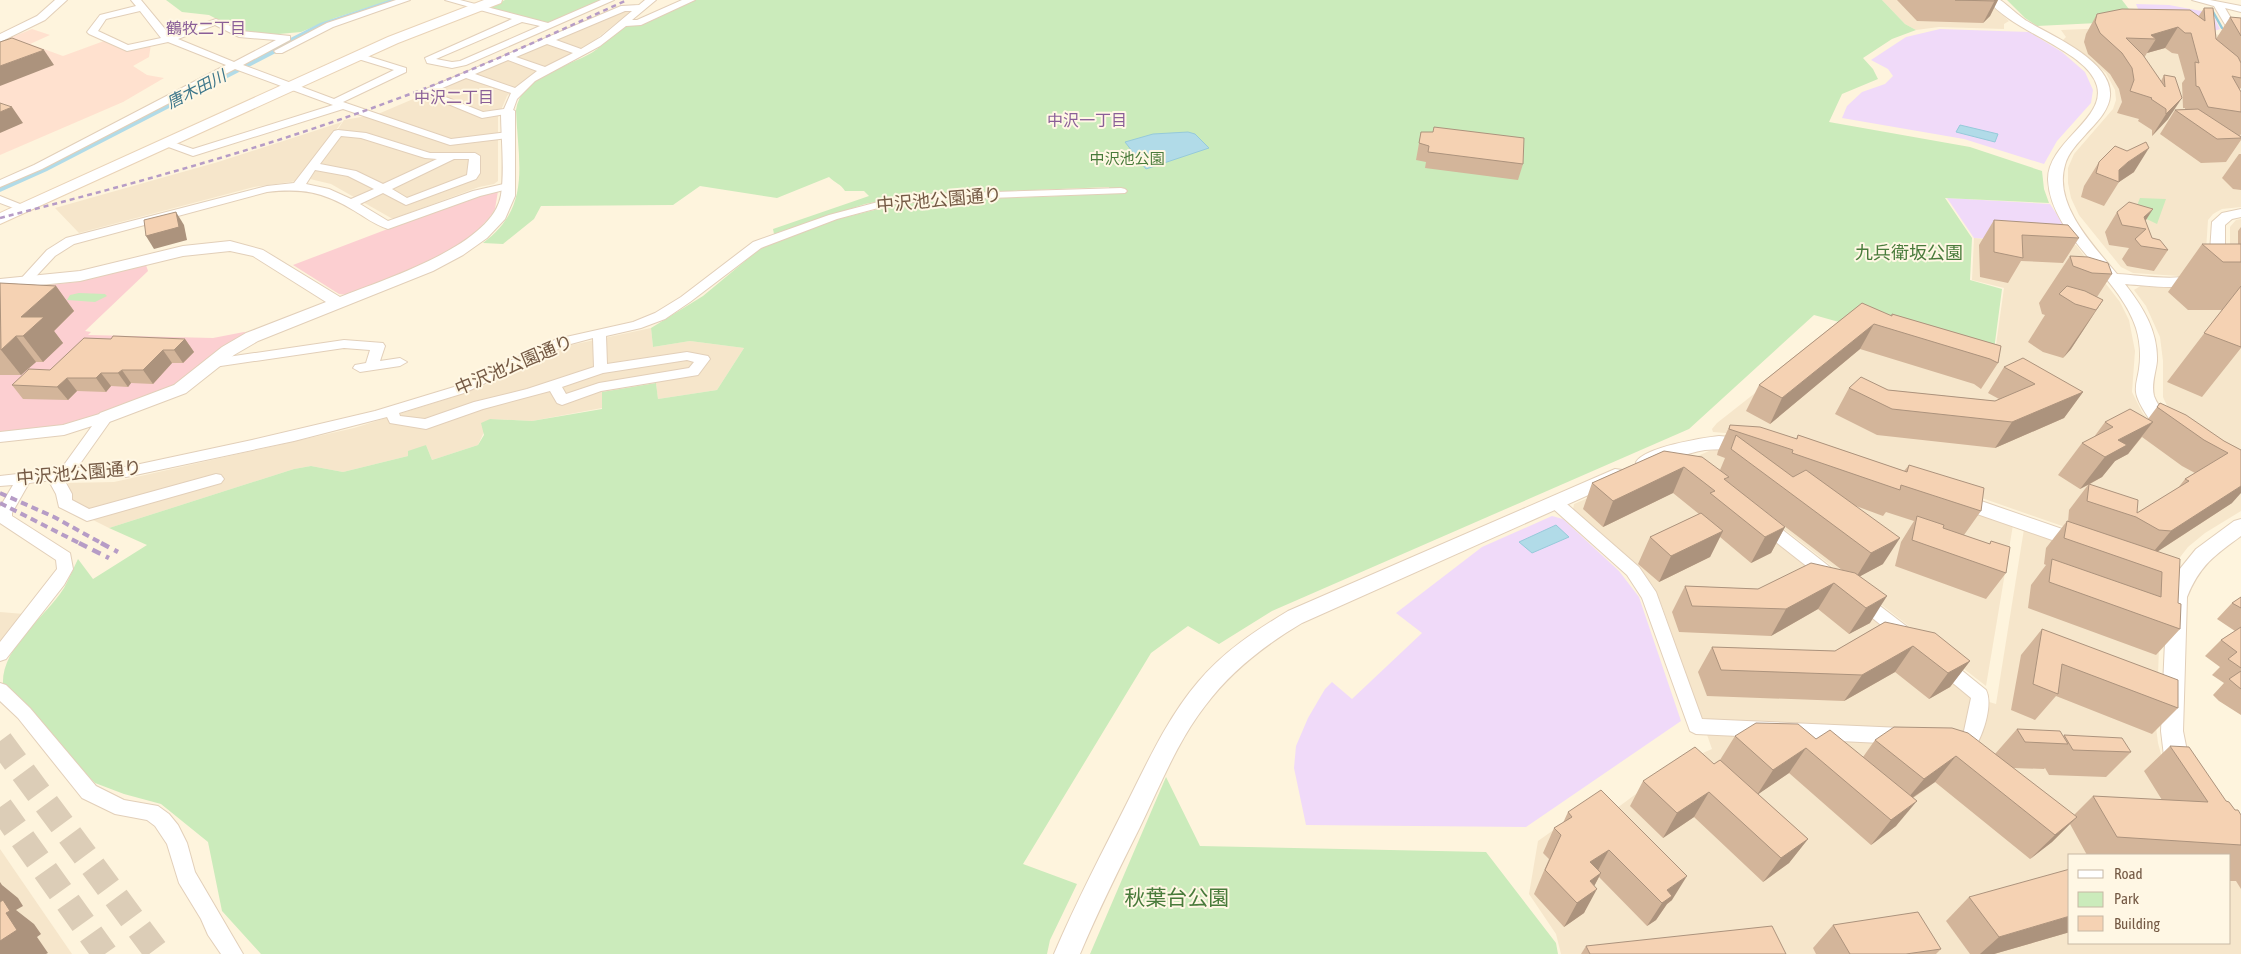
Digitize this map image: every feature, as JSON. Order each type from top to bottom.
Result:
[{"type":"main road","points":[[0,219],[168,143],[393,36],[476,4],[496,0]]},
{"type":"main road","points":[[0,213],[476,4]]},
{"type":"street","points":[[0,38],[36,21],[47,14],[61,0]]},
{"type":"street","points":[[0,184],[323,28],[405,0]]},
{"type":"street","points":[[450,0],[476,4],[549,26]]},
{"type":"street","points":[[522,18],[430,58],[430,61],[452,65],[463,63],[609,0]]},
{"type":"street","points":[[0,437],[64,430],[180,390],[246,340],[428,268],[476,241],[498,219],[504,209],[508,196],[508,111],[517,92],[532,79],[582,54],[651,0]]},
{"type":"street","points":[[624,23],[638,23],[690,0]]},
{"type":"street","points":[[1994,0],[2015,20],[2076,56],[2095,72],[2102,84],[2105,97],[2101,107],[2063,151],[2057,164],[2055,179],[2059,198],[2069,220],[2132,304],[2144,327],[2149,352],[2145,390],[2148,401],[2159,419],[2179,438]]},
{"type":"street","points":[[2197,0],[2241,8]]},
{"type":"street","points":[[239,67],[287,38],[239,34],[216,22],[169,39],[127,48],[92,32],[103,17],[139,4],[164,36],[169,39],[239,67],[288,86],[450,142],[508,135]]},
{"type":"street","points":[[2218,5],[2241,43]]},
{"type":"street","points":[[508,111],[482,115],[424,92],[624,8],[641,8]]},
{"type":"street","points":[[546,40],[582,54]]},
{"type":"street","points":[[168,143],[193,153],[339,103],[402,70],[358,56]]},
{"type":"street","points":[[508,57],[546,71]]},
{"type":"street","points":[[468,74],[517,92]]},
{"type":"street","points":[[298,186],[338,132],[362,135],[420,155],[474,156],[474,174],[472,177],[406,202],[355,173],[328,167],[313,167]]},
{"type":"street","points":[[351,204],[452,157]]},
{"type":"street","points":[[23,283],[51,253],[70,241],[253,192],[298,186],[327,190],[388,225],[477,193],[508,186]]},
{"type":"street","name":"中沢池公園通り","points":[[0,481],[67,472],[98,474],[126,472],[359,421],[391,411],[492,378],[564,341],[638,325],[659,317],[699,290],[744,253],[758,245],[825,220],[867,207],[893,201],[934,197],[1121,191]]},
{"type":"street","points":[[0,199],[16,206]]},
{"type":"street","points":[[2113,278],[2182,282],[2208,276],[2217,268],[2218,225],[2220,221],[2229,215],[2241,213]]},
{"type":"street","points":[[0,284],[23,283],[89,274],[197,248],[230,246],[258,253],[338,303]]},
{"type":"street","points":[[599,333],[601,369]]},
{"type":"street","points":[[214,364],[344,344],[378,346],[366,367],[400,362]]},
{"type":"street","points":[[391,411],[394,420],[426,424],[479,405],[530,393],[601,369],[687,356],[703,359],[693,372],[600,387],[562,400],[554,385]]},
{"type":"street","points":[[106,417],[58,483],[64,494],[64,503],[88,515],[216,479]]},
{"type":"street","points":[[1067,954],[1094,892],[1177,729],[1207,686],[1240,653],[1255,642],[1295,617],[1670,450],[1713,442],[1763,445]]},
{"type":"street","points":[[1670,450],[1686,463]]},
{"type":"street","points":[[0,654],[58,581],[65,565],[64,557],[5,518],[4,513],[24,478]]},
{"type":"street","points":[[1937,494],[2019,519],[2096,549]]},
{"type":"street","points":[[1555,502],[1633,571],[1643,583],[1656,611],[1696,726],[1922,737]]},
{"type":"street","points":[[1749,512],[1917,644]]},
{"type":"street","points":[[2189,786],[2176,756],[2172,731],[2178,597],[2174,582],[2203,554],[2241,526]]},
{"type":"street","points":[[1932,656],[1980,695],[1980,705],[1972,739],[1942,738]]},
{"type":"street","points":[[0,690],[24,713],[89,792],[111,805],[151,812],[162,820],[171,831],[177,843],[186,876],[210,914],[215,928],[233,954]]},
{"type":"shaded area","points":[[1882,0],[1985,0],[2009,21],[2004,24],[2004,29],[1939,27],[1916,30],[1905,24]]},
{"type":"shaded area","points":[[2136,4],[2169,5],[2212,13],[2220,29],[2214,31],[2144,23]]},
{"type":"shaded area","points":[[622,10],[631,11],[585,48],[536,72],[507,96],[498,117],[498,181],[494,184],[479,187],[391,218],[331,184],[310,179],[343,130],[338,129],[344,120],[378,114]]},
{"type":"shaded area","points":[[2158,26],[2221,35],[2225,106],[2241,135],[2241,207],[2222,209],[2213,214],[2208,220],[2205,265],[2190,274],[2179,276],[2133,273],[2121,267],[2079,215],[2071,198],[2068,183],[2068,168],[2074,154],[2113,109],[2116,100],[2115,90],[2106,73],[2086,56],[2062,41],[2066,37],[2061,30]]},
{"type":"shaded area","points":[[32,29],[50,35],[30,44],[63,56],[104,41],[125,50],[151,44],[149,57],[133,66],[147,75],[164,78],[123,102],[0,155],[0,42]]},
{"type":"shaded area","points":[[1940,29],[2029,32],[2062,52],[2085,72],[2093,90],[2091,103],[2057,141],[2044,164],[1964,139],[1842,118],[1847,106],[1862,92],[1885,84],[1893,76],[1888,69],[1871,60],[1906,37]]},
{"type":"shaded area","points":[[342,122],[297,181],[254,187],[79,233],[55,208],[218,162]]},
{"type":"shaded area","points":[[498,191],[495,209],[489,218],[474,234],[453,249],[425,263],[347,295],[339,294],[293,265],[477,195]]},
{"type":"shaded area","points":[[1947,198],[2050,204],[2076,244],[1974,238]]},
{"type":"shaded area","points":[[2241,219],[2241,469],[2169,410],[2163,397],[2163,361],[2160,337],[2146,306],[2134,290],[2142,285],[2230,268],[2230,227],[2236,220]]},
{"type":"shaded area","points":[[1974,238],[2076,245],[2120,302],[2129,320],[2135,351],[2132,392],[2142,412],[2149,421],[2241,487],[2241,511],[2205,533],[2188,547],[2174,565],[1976,496],[1737,434],[1713,432],[1712,429],[1717,423],[1843,324],[1993,366],[2004,288],[1972,280]]},
{"type":"shaded area","points":[[146,265],[148,271],[85,331],[91,332],[88,335],[213,338],[244,332],[255,333],[177,388],[73,424],[0,432],[0,290],[76,282]]},
{"type":"shaded area","points":[[651,328],[653,347],[690,341],[744,348],[717,390],[658,399],[656,383],[603,392],[602,408],[532,421],[490,419],[478,445],[432,460],[426,445],[408,456],[343,472],[311,466],[294,469],[109,528],[69,508],[68,483],[114,482],[354,428],[453,397],[498,380],[571,345]]},
{"type":"shaded area","points":[[1720,449],[1970,511],[2013,525],[1986,686],[1693,458],[1709,451]]},
{"type":"shaded area","points":[[1672,462],[1680,464],[1969,691],[1973,697],[1996,704],[2024,529],[2057,540],[2160,622],[2156,727],[2165,769],[2213,838],[2230,854],[2068,854],[2068,944],[2231,944],[2231,855],[2241,864],[2241,954],[1561,954],[1556,934],[1529,894],[1538,841],[1586,807],[1613,811],[1675,765],[1712,749],[1654,587],[1642,571],[1573,510],[1574,504]]},
{"type":"shaded area","points":[[1552,516],[1563,519],[1619,571],[1639,597],[1681,721],[1526,827],[1306,825],[1294,768],[1296,746],[1308,718],[1325,689],[1332,682],[1352,699],[1422,633],[1396,613],[1482,547]]},
{"type":"shaded area","points":[[0,612],[24,614],[0,645]]},
{"type":"shaded area","points":[[0,849],[72,954],[0,954]]},
{"type":"green space","points":[[166,0],[391,0],[335,18],[301,32],[267,35],[242,32],[209,15],[182,12]]},
{"type":"green space","points":[[505,0],[602,0],[553,23],[547,23],[489,8]]},
{"type":"green space","points":[[694,0],[1882,0],[1905,24],[1916,30],[1892,39],[1863,58],[1873,69],[1878,79],[1842,94],[1829,122],[1970,147],[2042,171],[2044,189],[2049,203],[1945,198],[1972,238],[1970,280],[2002,289],[1992,365],[1814,315],[1689,429],[1272,611],[1219,644],[1188,626],[1151,653],[1023,864],[1077,884],[1050,940],[1047,954],[261,954],[222,911],[208,842],[161,804],[124,794],[95,783],[3,685],[4,671],[16,646],[64,588],[78,559],[93,579],[147,545],[109,528],[294,469],[311,466],[343,472],[408,456],[408,451],[426,445],[432,460],[478,445],[484,435],[481,423],[490,419],[532,421],[602,409],[602,392],[656,383],[658,399],[717,390],[744,348],[690,341],[653,347],[651,328],[703,296],[762,247],[838,219],[895,205],[933,201],[1109,194],[1109,187],[914,195],[865,204],[774,234],[773,229],[869,196],[864,191],[845,191],[829,177],[777,198],[700,186],[673,205],[541,206],[534,219],[503,244],[483,243],[499,229],[516,199],[519,183],[519,166],[516,110],[520,98],[527,89],[547,74],[593,52],[625,27]]},
{"type":"green space","points":[[2007,0],[2122,0],[2138,21],[2037,26],[2025,18]]},
{"type":"green space","points":[[2140,198],[2166,199],[2157,224],[2134,213]]},
{"type":"green space","points":[[79,293],[105,294],[107,296],[95,302],[67,300],[70,295]]},
{"type":"green space","name":"秋葉台公園","points":[[1166,777],[1200,846],[1486,852],[1556,943],[1558,954],[1090,954]]},
{"type":"water","points":[[1960,125],[1998,134],[1995,142],[1956,132]]},
{"type":"water","points":[[1188,132],[1195,134],[1209,148],[1146,169],[1125,142],[1153,134]]},
{"type":"water","points":[[1556,525],[1569,537],[1532,553],[1519,542]]},
{"type":"building","points":[[1955,0],[1995,0],[1994,1]]},
{"type":"building","points":[[2204,8],[2213,8],[2216,39],[2238,57],[2241,63],[2241,78],[2232,76],[2241,92],[2241,112],[2208,107],[2199,87],[2196,86],[2195,62],[2199,63],[2191,33],[2185,33],[2178,27],[2151,35],[2156,39],[2126,38],[2143,55],[2165,87],[2164,75],[2175,77],[2182,98],[2166,114],[2166,109],[2152,98],[2130,91],[2134,80],[2132,68],[2122,53],[2100,33],[2095,22],[2097,14],[2122,9],[2190,10],[2205,21]]},
{"type":"building","points":[[2230,17],[2241,18],[2241,36]]},
{"type":"building","points":[[12,38],[44,50],[0,66],[0,42]]},
{"type":"building","points":[[0,103],[12,107],[0,112]]},
{"type":"building","points":[[2198,109],[2241,138],[2217,139],[2175,110]]},
{"type":"building","points":[[1434,127],[1524,138],[1523,164],[1428,152],[1429,146],[1419,143],[1421,132],[1433,132]]},
{"type":"building","points":[[2146,142],[2149,148],[2119,170],[2119,182],[2096,173],[2099,162],[2115,146],[2127,151]]},
{"type":"building","points":[[2129,202],[2153,209],[2144,217],[2152,238],[2160,240],[2168,250],[2141,246],[2135,239],[2146,229],[2122,225],[2117,212]]},
{"type":"building","points":[[176,212],[179,227],[146,236],[144,220]]},
{"type":"building","points":[[1994,220],[2068,225],[2079,238],[2022,235],[2023,258],[1994,252]]},
{"type":"building","points":[[2202,244],[2241,244],[2241,262],[2223,262]]},
{"type":"building","points":[[2070,256],[2088,257],[2108,263],[2112,274],[2092,273],[2073,266]]},
{"type":"building","points":[[0,283],[56,286],[21,317],[44,317],[23,336],[16,336],[1,350]]},
{"type":"building","points":[[2067,286],[2085,291],[2103,300],[2096,310],[2075,304],[2059,294]]},
{"type":"building","points":[[2241,286],[2241,347],[2204,333]]},
{"type":"building","points":[[1862,303],[1892,316],[1892,314],[2001,346],[1998,363],[1874,324],[1782,398],[1759,385]]},
{"type":"building","points":[[113,336],[185,339],[174,350],[163,350],[143,370],[101,373],[96,378],[67,378],[57,387],[12,385],[29,369],[50,370],[84,338],[111,339]]},
{"type":"building","points":[[2023,358],[2083,392],[2012,422],[1892,409],[1849,388],[1861,377],[1888,390],[1995,401],[2035,384],[2004,367]]},
{"type":"building","points":[[2160,403],[2186,415],[2224,441],[2241,450],[2241,486],[2171,531],[2159,530],[2136,517],[2087,501],[2089,484],[2138,500],[2137,513],[2189,481],[2185,479],[2228,453],[2204,440],[2157,407]]},
{"type":"building","points":[[2130,409],[2153,422],[2118,440],[2127,445],[2105,457],[2082,443],[2113,427],[2105,422]]},
{"type":"building","points":[[1730,425],[1760,427],[1797,439],[1798,435],[1907,472],[1909,465],[1984,488],[1981,511],[1901,485],[1900,490],[1792,453],[1793,450],[1729,429]]},
{"type":"building","points":[[1736,435],[1793,477],[1806,470],[1900,538],[1871,553],[1731,449]]},
{"type":"building","points":[[1664,451],[1702,457],[1729,477],[1724,479],[1785,527],[1765,537],[1710,493],[1715,491],[1684,467],[1613,501],[1592,483]]},
{"type":"building","points":[[1701,513],[1723,531],[1671,556],[1650,537]]},
{"type":"building","points":[[1917,516],[1944,525],[1943,528],[1990,544],[1991,541],[2010,547],[2006,573],[1912,540]]},
{"type":"building","points":[[2067,521],[2180,559],[2178,603],[2181,604],[2180,629],[2049,582],[2052,559],[2161,597],[2162,572],[2064,538]]},
{"type":"building","points":[[1811,563],[1855,573],[1887,596],[1866,608],[1834,583],[1786,609],[1692,606],[1685,586],[1758,589]]},
{"type":"building","points":[[2241,597],[2241,608],[2232,603]]},
{"type":"building","points":[[1885,622],[1935,633],[1970,661],[1948,673],[1913,646],[1862,675],[1721,670],[1712,647],[1835,651]]},
{"type":"building","points":[[2241,627],[2241,668],[2228,659],[2237,652],[2221,640]]},
{"type":"building","points":[[2042,629],[2178,680],[2178,708],[2062,664],[2058,694],[2033,684]]},
{"type":"building","points":[[2241,671],[2241,689],[2229,679]]},
{"type":"building","points":[[1756,723],[1798,724],[1816,739],[1830,730],[1917,801],[1891,820],[1806,748],[1773,770],[1735,736]]},
{"type":"building","points":[[1894,727],[1952,728],[1968,733],[2077,817],[2055,835],[1956,756],[1924,779],[1875,740]]},
{"type":"building","points":[[2017,729],[2060,731],[2068,744],[2025,742]]},
{"type":"building","points":[[2064,735],[2122,738],[2131,752],[2073,750]]},
{"type":"building","points":[[2170,746],[2189,747],[2226,801],[2235,810],[2238,810],[2241,815],[2241,845],[2117,837],[2093,796],[2208,802]]},
{"type":"building","points":[[1695,747],[1714,764],[1720,760],[1808,839],[1781,858],[1709,792],[1677,813],[1643,781]]},
{"type":"building","points":[[1601,790],[1687,876],[1667,890],[1672,896],[1662,903],[1609,850],[1590,862],[1601,873],[1590,881],[1597,889],[1577,903],[1545,870],[1561,835],[1554,828],[1572,817],[1568,812]]},
{"type":"building","points":[[2068,870],[2068,917],[1999,937],[1969,897]]},
{"type":"building","points":[[3,900],[10,911],[6,913],[17,930],[0,941],[0,902]]},
{"type":"building","points":[[1918,912],[1941,949],[1906,954],[1850,954],[1833,925]]},
{"type":"building","points":[[1772,926],[1786,954],[1590,954],[1586,946]]},
{"type":"waterway","name":"唐木田川","points":[[0,189],[43,169],[323,25],[397,0]]},
{"type":"waterway","points":[[2212,10],[2222,28]]},
{"type":"tunnel","points":[[0,741],[158,954]]},
{"type":"tunnel","points":[[0,807],[105,954]]},
{"type":"railway","points":[[0,218],[199,164],[346,117],[453,77],[627,0]]},
{"type":"railway","points":[[0,493],[54,517],[103,544]]},
{"type":"railway","points":[[0,503],[81,544]]},
{"type":"railway","points":[[101,543],[118,552]]},
{"type":"railway","points":[[81,544],[109,558]]},
{"type":"district","name":"鶴牧二丁目","points":[[206,28]]},
{"type":"district","name":"中沢二丁目","points":[[454,97]]},
{"type":"district","name":"中沢一丁目","points":[[1087,120]]},
{"type":"park label","name":"中沢池公園","points":[[1127,159]]},
{"type":"park label","name":"九兵衛坂公園","points":[[1909,253]]}]
